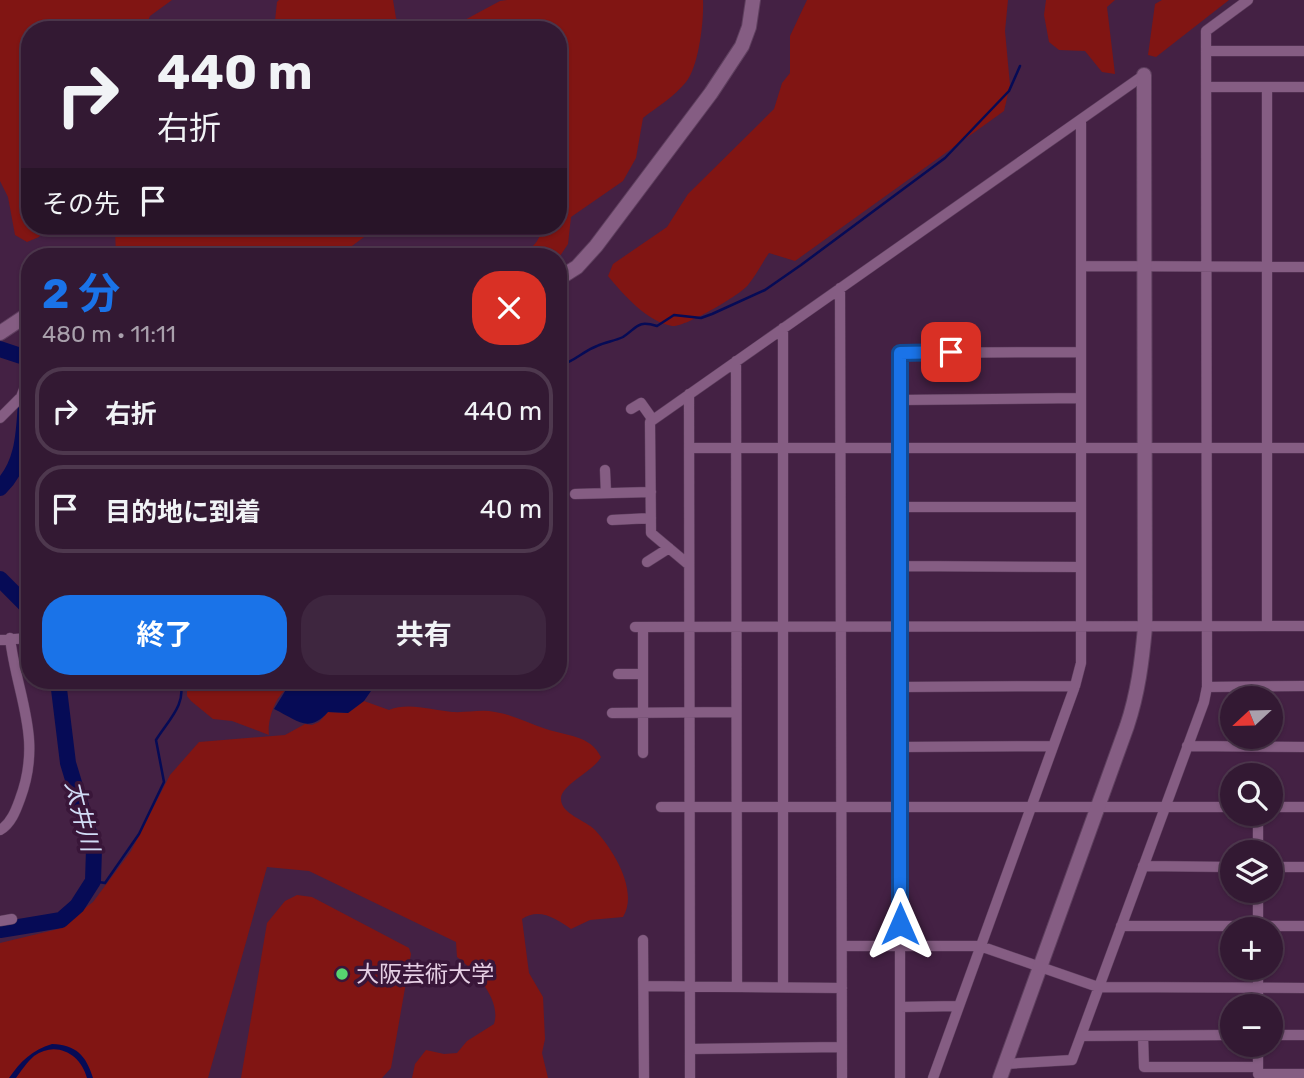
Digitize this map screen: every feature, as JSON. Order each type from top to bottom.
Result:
[{"type":"street","points":[[567,273],[577,267],[596,246],[711,93],[742,46],[749,27],[753,0]]},
{"type":"street","points":[[1143,75],[1145,627],[1142,663],[1136,699],[1002,1071],[1072,1060],[1207,687],[1206,31],[1248,0]]},
{"type":"street","points":[[1206,51],[1304,51]]},
{"type":"street","points":[[689,565],[651,533],[650,422],[1143,75]]},
{"type":"street","points":[[1207,87],[1304,87]]},
{"type":"street","points":[[1267,87],[1267,626]]},
{"type":"street","points":[[933,1078],[1081,663],[1082,120]]},
{"type":"street","points":[[1081,266],[1304,267]]},
{"type":"street","points":[[840,288],[842,1078]]},
{"type":"street","points":[[0,333],[21,319]]},
{"type":"street","points":[[783,328],[783,987]]},
{"type":"street","points":[[900,1078],[900,353],[1080,352]]},
{"type":"street","points":[[736,360],[737,987]]},
{"type":"street","points":[[689,394],[690,1078]]},
{"type":"street","points":[[0,418],[21,397]]},
{"type":"street","points":[[900,400],[1081,398]]},
{"type":"street","points":[[631,410],[640,403],[653,420]]},
{"type":"street","points":[[689,448],[1304,448]]},
{"type":"street","points":[[605,470],[606,493]]},
{"type":"street","points":[[575,494],[650,492]]},
{"type":"street","points":[[900,507],[1081,507]]},
{"type":"street","points":[[611,520],[651,518]]},
{"type":"street","points":[[647,562],[668,548]]},
{"type":"street","points":[[899,566],[1081,567]]},
{"type":"street","points":[[643,753],[643,674],[639,627],[1304,626]]},
{"type":"street","points":[[0,830],[11,819],[18,804],[26,784],[31,757],[31,738],[5,639]]},
{"type":"street","points":[[618,674],[643,674]]},
{"type":"street","points":[[900,687],[1075,686]]},
{"type":"street","points":[[1207,687],[1304,686]]},
{"type":"street","points":[[612,713],[736,712]]},
{"type":"street","points":[[900,747],[1053,746]]},
{"type":"street","points":[[1187,746],[1304,747]]},
{"type":"street","points":[[661,807],[1220,807]]},
{"type":"street","points":[[1283,807],[1304,807]]},
{"type":"street","points":[[1143,866],[1220,867]]},
{"type":"street","points":[[1283,867],[1304,867]]},
{"type":"street","points":[[0,921],[12,919]]},
{"type":"street","points":[[1121,926],[1220,927]]},
{"type":"street","points":[[1283,927],[1304,926]]},
{"type":"street","points":[[643,940],[644,1078]]},
{"type":"street","points":[[842,946],[980,946],[1098,987],[1304,988]]},
{"type":"street","points":[[1258,980],[1258,994]]},
{"type":"street","points":[[644,986],[842,988]]},
{"type":"street","points":[[900,1007],[958,1006]]},
{"type":"street","points":[[1081,1037],[1220,1035]]},
{"type":"street","points":[[1283,1035],[1304,1035]]},
{"type":"street","points":[[1143,1036],[1144,1067],[1304,1074]]},
{"type":"street","points":[[691,1049],[842,1047]]},
{"type":"shaded area","points":[[0,0],[172,0],[150,16],[148,21],[21,21],[21,235],[40,235],[39,237],[27,242],[15,235],[8,197],[0,181]]},
{"type":"shaded area","points":[[393,0],[398,21],[275,21],[277,2]]},
{"type":"shaded area","points":[[703,0],[700,42],[691,75],[677,92],[643,118],[636,158],[623,181],[571,217],[565,248],[530,248],[540,235],[567,235],[567,21],[463,21],[500,1]]},
{"type":"shaded area","points":[[807,0],[1008,0],[1005,31],[1010,85],[1004,111],[795,261],[769,253],[748,285],[712,310],[688,322],[672,326],[653,319],[636,306],[608,276],[613,264],[667,227],[688,194],[774,109],[782,83],[790,73],[790,36]]},
{"type":"shaded area","points":[[1046,0],[1115,0],[1107,7],[1115,74],[1102,72],[1085,51],[1059,50],[1049,42],[1044,15]]},
{"type":"shaded area","points":[[1162,0],[1229,0],[1156,57],[1148,55],[1155,4]]},
{"type":"shaded area","points":[[115,235],[367,235],[349,248],[116,248]]},
{"type":"shaded area","points":[[187,689],[287,689],[276,703],[271,716],[269,735],[232,721],[213,719],[187,696]]},
{"type":"shaded area","points":[[286,689],[372,689],[364,701],[348,713],[328,712],[321,719],[308,724],[274,709]]},
{"type":"shaded area","points":[[364,701],[389,710],[412,707],[452,712],[502,713],[584,740],[591,744],[601,757],[567,788],[561,798],[569,813],[591,826],[616,859],[628,895],[623,917],[590,920],[571,929],[554,918],[541,914],[522,919],[529,973],[543,997],[545,1039],[542,1053],[548,1078],[412,1078],[415,1064],[426,1050],[444,1054],[457,1053],[467,1041],[494,1024],[494,1005],[490,996],[485,986],[457,957],[456,942],[309,871],[267,867],[208,1078],[0,1078],[0,943],[58,929],[93,902],[131,851],[170,775],[199,742],[285,735],[305,724],[319,722],[328,712],[348,713]]},
{"type":"shaded area","name":"大阪芸術大学","points":[[297,895],[312,897],[409,948],[411,954],[391,1068],[382,1078],[241,1078],[267,923],[285,901]]},
{"type":"shaded area","points":[[52,1044],[68,1046],[79,1053],[93,1078],[87,1078],[73,1056],[51,1049],[34,1056],[16,1078],[9,1078],[28,1057]]},
{"type":"waterway","points":[[567,362],[603,343],[623,337],[641,324],[657,326],[674,315],[701,318],[765,290],[945,158],[1009,91],[1020,66]]},
{"type":"waterway","name":"太井川","points":[[0,349],[21,356]]},
{"type":"waterway","name":"太井川","points":[[0,488],[14,469],[21,447]]},
{"type":"waterway","name":"太井川","points":[[0,579],[21,600]]},
{"type":"waterway","name":"太井川","points":[[0,930],[61,920],[77,906],[93,881],[94,849],[68,763],[59,689]]},
{"type":"waterway","points":[[93,881],[105,883],[139,834],[164,782],[156,740],[179,704],[181,689]]},
{"type":"place","name":"大阪芸術大学","points":[[342,974]]},
{"type":"route","points":[[900,924],[900,353],[951,352]]}]
